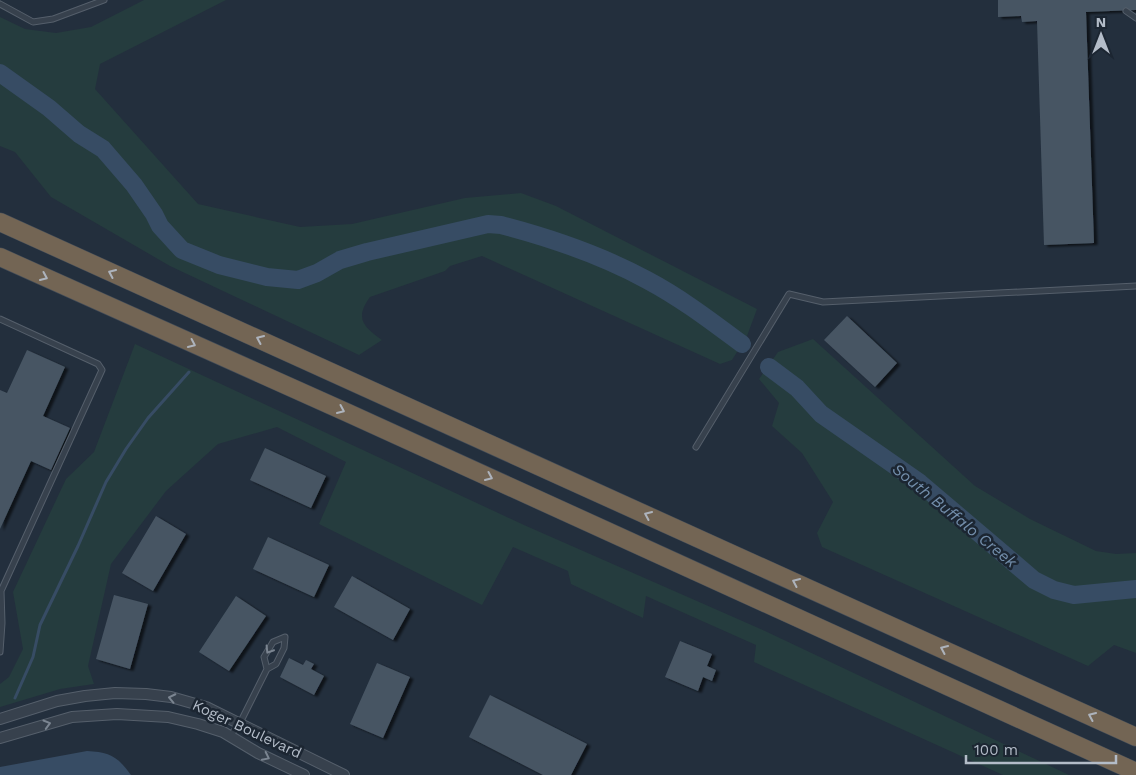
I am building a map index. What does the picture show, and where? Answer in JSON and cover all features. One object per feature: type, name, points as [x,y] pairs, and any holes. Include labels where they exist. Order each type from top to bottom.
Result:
[{"type":"highway","points":[[0,217],[51,246]]},
{"type":"highway","points":[[0,222],[1136,737]]},
{"type":"highway","points":[[0,257],[1136,772]]},
{"type":"street","name":"Koger Boulevard","points":[[0,718],[57,701],[85,696],[129,694],[171,697],[206,707],[344,775]]},
{"type":"street","name":"Koger Boulevard","points":[[0,738],[72,717],[117,714],[168,717],[198,724],[230,736],[258,753],[304,775]]},
{"type":"lane","points":[[0,4],[33,22],[53,19],[104,0]]},
{"type":"lane","points":[[1126,11],[1136,18]]},
{"type":"lane","points":[[696,447],[789,294],[823,302],[1136,286]]},
{"type":"lane","points":[[0,319],[98,364],[102,370],[1,591],[2,623],[0,652]]},
{"type":"lane","points":[[230,736],[240,723],[267,669],[276,664],[284,648],[285,638],[273,642],[264,657],[267,669]]},
{"type":"green space","points":[[144,0],[226,0],[100,64],[95,89],[198,204],[300,227],[352,224],[465,198],[521,193],[556,206],[757,309],[747,336],[732,360],[720,364],[482,256],[450,266],[445,271],[370,297],[363,311],[363,322],[370,331],[382,340],[359,355],[170,266],[51,197],[15,152],[0,146],[0,17],[25,29],[56,33],[91,27]]},
{"type":"green space","points":[[813,339],[975,486],[1030,519],[1096,551],[1116,554],[1136,553],[1136,653],[1114,645],[1088,666],[822,547],[817,533],[833,502],[802,453],[772,426],[779,403],[759,379],[778,352]]},
{"type":"green space","points":[[135,344],[524,525],[765,631],[1069,775],[1003,775],[754,662],[756,645],[646,596],[643,618],[571,584],[568,571],[513,547],[482,605],[319,524],[346,462],[277,427],[218,444],[166,491],[111,564],[88,666],[94,684],[60,689],[0,707],[0,684],[9,677],[23,649],[13,592],[66,479],[94,452]]},
{"type":"water","points":[[87,751],[108,754],[122,764],[131,775],[0,775],[0,767]]},
{"type":"building","points":[[998,0],[1136,0],[1136,10],[1086,12],[1094,243],[1044,245],[1037,21],[1022,22],[1021,16],[998,17]]},
{"type":"building","points":[[847,316],[897,363],[875,387],[824,340]]},
{"type":"building","points":[[27,350],[65,367],[43,416],[70,428],[51,470],[31,461],[0,529],[0,390],[7,393]]},
{"type":"building","points":[[265,448],[326,476],[311,508],[250,480]]},
{"type":"building","points":[[156,516],[186,534],[153,591],[122,573]]},
{"type":"building","points":[[268,537],[329,565],[314,597],[253,569]]},
{"type":"building","points":[[352,576],[410,609],[393,640],[334,607]]},
{"type":"building","points":[[114,595],[148,604],[130,669],[96,659]]},
{"type":"building","points":[[236,596],[266,616],[229,671],[199,652]]},
{"type":"building","points":[[680,641],[712,654],[707,666],[716,670],[712,681],[703,677],[698,691],[665,677]]},
{"type":"building","points":[[289,658],[303,665],[306,660],[314,664],[311,669],[324,676],[314,695],[280,677]]},
{"type":"building","points":[[377,663],[410,677],[383,738],[350,724]]},
{"type":"building","points":[[490,695],[587,744],[571,775],[543,775],[469,737]]},
{"type":"waterway","name":"South Buffalo Creek","points":[[0,73],[49,108],[79,134],[103,149],[134,185],[160,226],[182,250],[219,265],[267,277],[298,280],[317,273],[340,260],[367,252],[488,224],[501,225],[576,248],[630,271],[684,302],[742,344]]},
{"type":"waterway","name":"South Buffalo Creek","points":[[769,367],[797,388],[821,414],[920,483],[1034,580],[1054,590],[1074,595],[1136,589]]},
{"type":"waterway","points":[[15,698],[33,657],[40,625],[106,482],[148,418],[189,372]]}]
